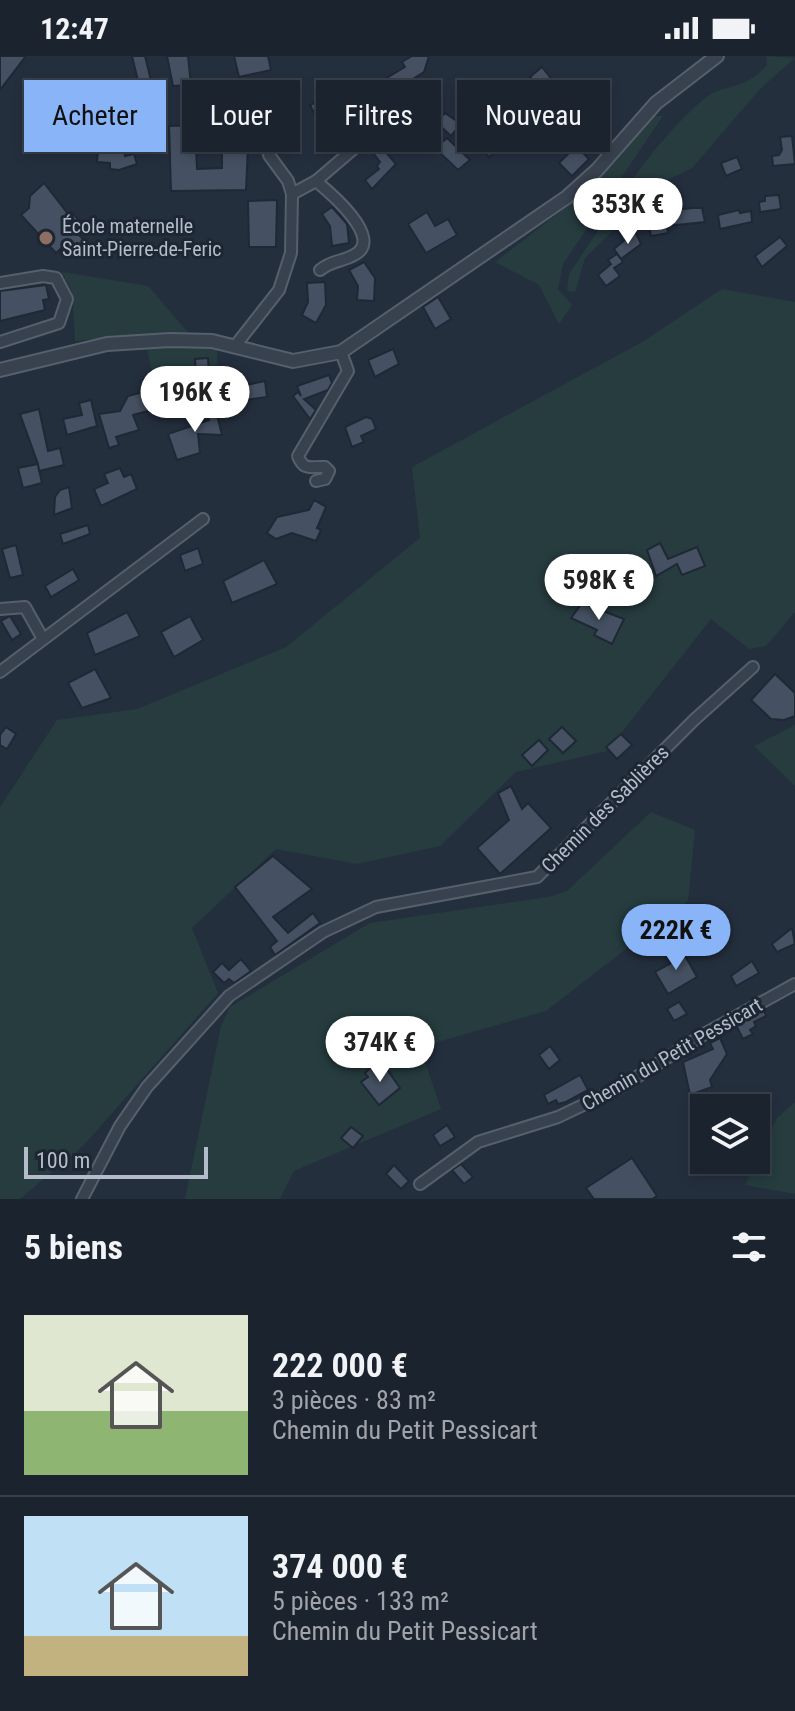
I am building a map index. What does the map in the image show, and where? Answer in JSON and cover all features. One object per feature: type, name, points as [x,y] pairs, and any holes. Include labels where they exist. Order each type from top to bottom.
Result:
[{"type":"street","points":[[0,370],[107,344],[192,340],[235,346],[293,361],[341,352],[567,197],[597,170],[656,103],[717,56]]},
{"type":"street","points":[[235,346],[279,290],[291,253],[292,194],[268,152]]},
{"type":"street","points":[[292,194],[316,181],[350,152]]},
{"type":"street","points":[[316,181],[349,208],[363,238],[361,249],[354,255],[331,260],[320,270]]},
{"type":"street","points":[[0,283],[43,276],[56,278],[67,299],[59,323],[0,342]]},
{"type":"street","points":[[316,481],[325,479],[329,471],[325,467],[309,469],[301,464],[298,456],[348,371],[341,352]]},
{"type":"street","points":[[0,672],[203,519]]},
{"type":"street","points":[[0,609],[25,607],[43,639]]},
{"type":"street","name":"Chemin des Sablières","points":[[82,1199],[120,1126],[147,1087],[229,996],[323,932],[376,907],[537,877],[694,720],[753,667]]},
{"type":"street","name":"Chemin du Petit Pessicart","points":[[420,1184],[478,1142],[558,1117],[621,1087],[706,1033],[795,984]]},
{"type":"green space","points":[[766,56],[795,58],[761,88],[692,168],[661,183],[585,258],[575,292],[567,291],[569,274],[647,159],[704,99],[758,74],[767,65]]},
{"type":"green space","points":[[651,116],[663,116],[563,264],[558,289],[572,305],[559,324],[539,285],[495,262],[587,191]]},
{"type":"green space","points":[[62,272],[148,286],[198,344],[217,346],[218,401],[161,414],[144,335],[75,341],[72,292]]},
{"type":"green space","points":[[722,289],[795,302],[795,612],[766,646],[749,649],[711,619],[607,751],[516,772],[440,846],[357,864],[276,849],[192,928],[218,993],[83,1146],[20,1199],[0,1199],[0,807],[57,720],[137,709],[286,647],[420,538],[412,467],[644,341]]},
{"type":"green space","points":[[795,725],[795,786],[754,746]]},
{"type":"green space","points":[[651,812],[695,830],[688,901],[546,1011],[420,1047],[441,1109],[294,1171],[280,1199],[185,1199],[221,1026],[230,1007],[370,923],[548,897],[567,891]]},
{"type":"green space","points":[[795,1102],[795,1194],[745,1185],[750,1174],[770,1174],[770,1133],[777,1118]]},
{"type":"building","points":[[0,56],[26,56],[0,90]]},
{"type":"building","points":[[132,56],[145,56],[151,80],[138,80]]},
{"type":"building","points":[[167,56],[188,56],[190,80],[182,80],[182,86],[173,86]]},
{"type":"building","points":[[234,56],[268,56],[271,70],[239,77]]},
{"type":"building","points":[[412,56],[429,56],[424,72],[411,80],[386,80],[405,67],[402,62]]},
{"type":"building","points":[[542,67],[552,80],[533,80],[530,77]]},
{"type":"building","points":[[316,102],[316,117],[310,105]]},
{"type":"building","points":[[445,113],[457,121],[457,129],[451,136],[441,127],[441,117]]},
{"type":"building","points":[[182,125],[182,152],[196,152],[197,169],[222,168],[222,152],[248,152],[246,190],[171,191],[169,126]]},
{"type":"building","points":[[792,136],[795,164],[773,166],[772,156],[779,155],[782,150],[780,137]]},
{"type":"building","points":[[447,138],[457,148],[457,152],[462,152],[470,160],[458,170],[439,152],[441,143]]},
{"type":"building","points":[[98,152],[125,152],[125,156],[134,154],[137,164],[119,170],[110,169],[110,163],[97,162]]},
{"type":"building","points":[[372,152],[386,152],[396,164],[372,189],[365,180],[379,169],[377,166],[380,162]]},
{"type":"building","points":[[570,152],[582,152],[589,159],[572,176],[559,163]]},
{"type":"building","points":[[737,157],[742,169],[726,176],[721,163]]},
{"type":"building","points":[[44,183],[69,215],[73,214],[85,226],[77,233],[85,241],[77,249],[69,241],[56,253],[21,215],[29,208],[30,196]]},
{"type":"building","points":[[779,195],[781,209],[760,212],[759,202],[765,201],[765,196]]},
{"type":"building","points":[[277,200],[276,247],[249,247],[248,201]]},
{"type":"building","points":[[332,207],[347,224],[349,243],[332,246],[330,226],[322,214]]},
{"type":"building","points":[[702,208],[705,222],[667,226],[668,233],[651,236],[648,222],[675,214],[674,210]]},
{"type":"building","points":[[739,210],[740,213],[751,211],[752,222],[720,229],[718,215]]},
{"type":"building","points":[[427,212],[435,226],[448,219],[457,235],[426,253],[408,224]]},
{"type":"building","points":[[636,233],[641,244],[621,259],[614,249]]},
{"type":"building","points":[[780,237],[787,246],[762,267],[755,256]]},
{"type":"building","points":[[617,254],[623,262],[614,268],[620,276],[606,286],[598,275],[611,264],[608,260]]},
{"type":"building","points":[[364,262],[375,278],[374,301],[357,300],[358,286],[349,270]]},
{"type":"building","points":[[325,282],[326,305],[316,323],[302,315],[308,302],[307,283]]},
{"type":"building","points":[[46,285],[49,299],[43,300],[45,310],[0,321],[0,291]]},
{"type":"building","points":[[438,297],[451,319],[435,329],[423,307]]},
{"type":"building","points":[[393,349],[399,364],[375,377],[368,360]]},
{"type":"building","points":[[208,358],[209,374],[196,375],[195,359]]},
{"type":"building","points":[[329,375],[332,383],[328,390],[304,399],[316,410],[310,419],[293,396],[298,392],[301,396],[297,386]]},
{"type":"building","points":[[265,381],[267,397],[238,401],[236,387]]},
{"type":"building","points":[[147,391],[152,410],[133,415],[139,430],[116,437],[119,445],[109,448],[99,414],[120,411],[128,396]]},
{"type":"building","points":[[201,396],[215,407],[222,435],[198,434],[200,453],[177,460],[168,434],[209,420]]},
{"type":"building","points":[[91,400],[97,426],[67,435],[63,419],[82,415],[79,403]]},
{"type":"building","points":[[39,409],[48,451],[60,448],[64,465],[39,471],[42,483],[23,488],[18,468],[38,464],[20,414]]},
{"type":"building","points":[[366,417],[372,419],[376,429],[361,436],[364,442],[352,447],[345,427]]},
{"type":"building","points":[[120,468],[124,477],[131,474],[137,489],[101,506],[94,489],[108,483],[104,474]]},
{"type":"building","points":[[69,487],[72,508],[54,515],[55,497],[60,490]]},
{"type":"building","points":[[314,500],[326,507],[317,528],[321,530],[316,541],[292,533],[276,539],[267,533],[277,517],[309,510]]},
{"type":"building","points":[[88,525],[90,534],[63,544],[60,534]]},
{"type":"building","points":[[660,543],[668,559],[697,547],[705,566],[682,575],[677,564],[656,576],[647,550]]},
{"type":"building","points":[[16,545],[23,575],[10,578],[2,549]]},
{"type":"building","points":[[198,548],[203,564],[185,571],[180,555]]},
{"type":"building","points":[[264,560],[277,584],[232,603],[223,581]]},
{"type":"building","points":[[73,569],[79,580],[51,597],[45,586]]},
{"type":"building","points":[[582,603],[624,619],[612,644],[594,635],[597,630],[571,618]]},
{"type":"building","points":[[127,612],[140,636],[95,655],[87,633]]},
{"type":"building","points":[[10,616],[21,634],[12,640],[1,621]]},
{"type":"building","points":[[190,616],[203,640],[174,657],[161,632]]},
{"type":"building","points":[[95,669],[111,698],[82,708],[68,683]]},
{"type":"building","points":[[775,674],[795,693],[795,716],[784,720],[771,719],[751,700]]},
{"type":"building","points":[[6,727],[16,734],[7,749],[0,745],[0,735]]},
{"type":"building","points":[[562,727],[576,741],[563,753],[549,739]]},
{"type":"building","points":[[621,734],[632,745],[617,759],[606,747]]},
{"type":"building","points":[[539,740],[548,750],[532,766],[522,755]]},
{"type":"building","points":[[511,786],[522,809],[528,803],[551,828],[500,874],[477,848],[509,820],[498,793]]},
{"type":"building","points":[[273,856],[312,889],[273,917],[288,933],[313,913],[320,923],[275,955],[270,947],[277,941],[235,887]]},
{"type":"building","points":[[792,928],[795,944],[777,952],[772,944]]},
{"type":"building","points":[[676,949],[679,954],[683,952],[697,977],[668,994],[655,972],[671,963],[666,954]]},
{"type":"building","points":[[241,959],[251,971],[234,983],[229,979],[224,983],[213,972],[222,963],[229,970]]},
{"type":"building","points":[[752,961],[759,973],[736,986],[731,976]]},
{"type":"building","points":[[679,1002],[687,1014],[674,1021],[667,1009]]},
{"type":"building","points":[[764,1010],[766,1016],[754,1022],[756,1026],[750,1030],[753,1034],[743,1039],[736,1025]]},
{"type":"building","points":[[720,1038],[727,1054],[710,1080],[712,1087],[690,1095],[683,1062],[713,1049],[710,1043]]},
{"type":"building","points":[[550,1046],[560,1060],[549,1069],[539,1055]]},
{"type":"building","points":[[384,1065],[400,1088],[379,1105],[361,1082],[368,1077],[365,1073],[371,1067]]},
{"type":"building","points":[[580,1075],[588,1090],[566,1102],[558,1104],[556,1100],[548,1104],[544,1095]]},
{"type":"building","points":[[447,1125],[455,1137],[440,1146],[433,1135]]},
{"type":"building","points":[[351,1127],[363,1136],[353,1148],[341,1138]]},
{"type":"building","points":[[632,1158],[657,1196],[652,1199],[594,1199],[586,1188]]},
{"type":"building","points":[[461,1164],[473,1177],[464,1184],[452,1170]]},
{"type":"building","points":[[394,1165],[409,1181],[401,1189],[386,1174]]},
{"type":"place","name":"École maternelle Saint-Pierre-de-Feric","points":[[46,238]]}]
